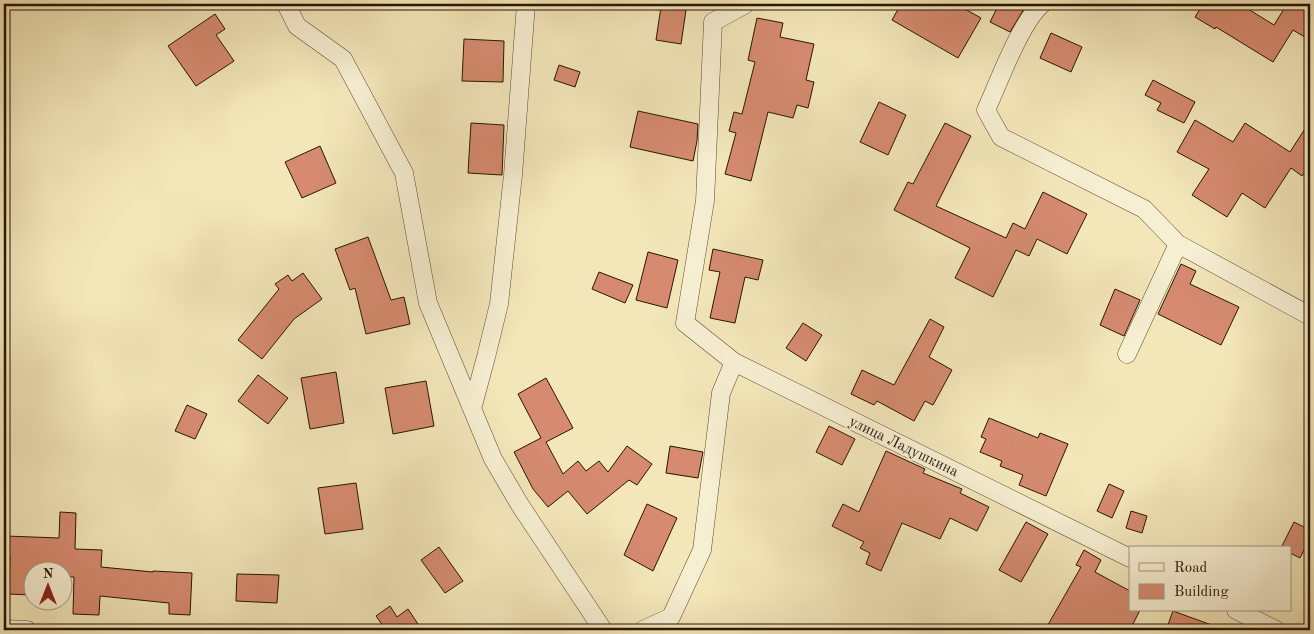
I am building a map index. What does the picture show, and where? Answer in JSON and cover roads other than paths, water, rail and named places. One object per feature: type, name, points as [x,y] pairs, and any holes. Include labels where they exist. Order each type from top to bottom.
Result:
[{"type":"street","points":[[286,4],[297,26],[344,59],[404,173],[428,303],[493,459],[515,497],[603,630]]},
{"type":"street","points":[[472,409],[499,304],[514,175],[526,4]]},
{"type":"street","name":"улица Ладушкина","points":[[744,4],[713,22],[705,201],[685,323],[734,362],[1129,558]]},
{"type":"street","points":[[1042,4],[1036,8],[1022,31],[986,110],[1001,137],[1144,209],[1178,244],[1310,316]]},
{"type":"street","points":[[1127,354],[1178,244]]},
{"type":"street","points":[[643,630],[671,617],[702,550],[721,393],[734,362]]},
{"type":"street","points":[[1240,612],[1276,630]]},
{"type":"street","points":[[4,629],[27,630]]}]
